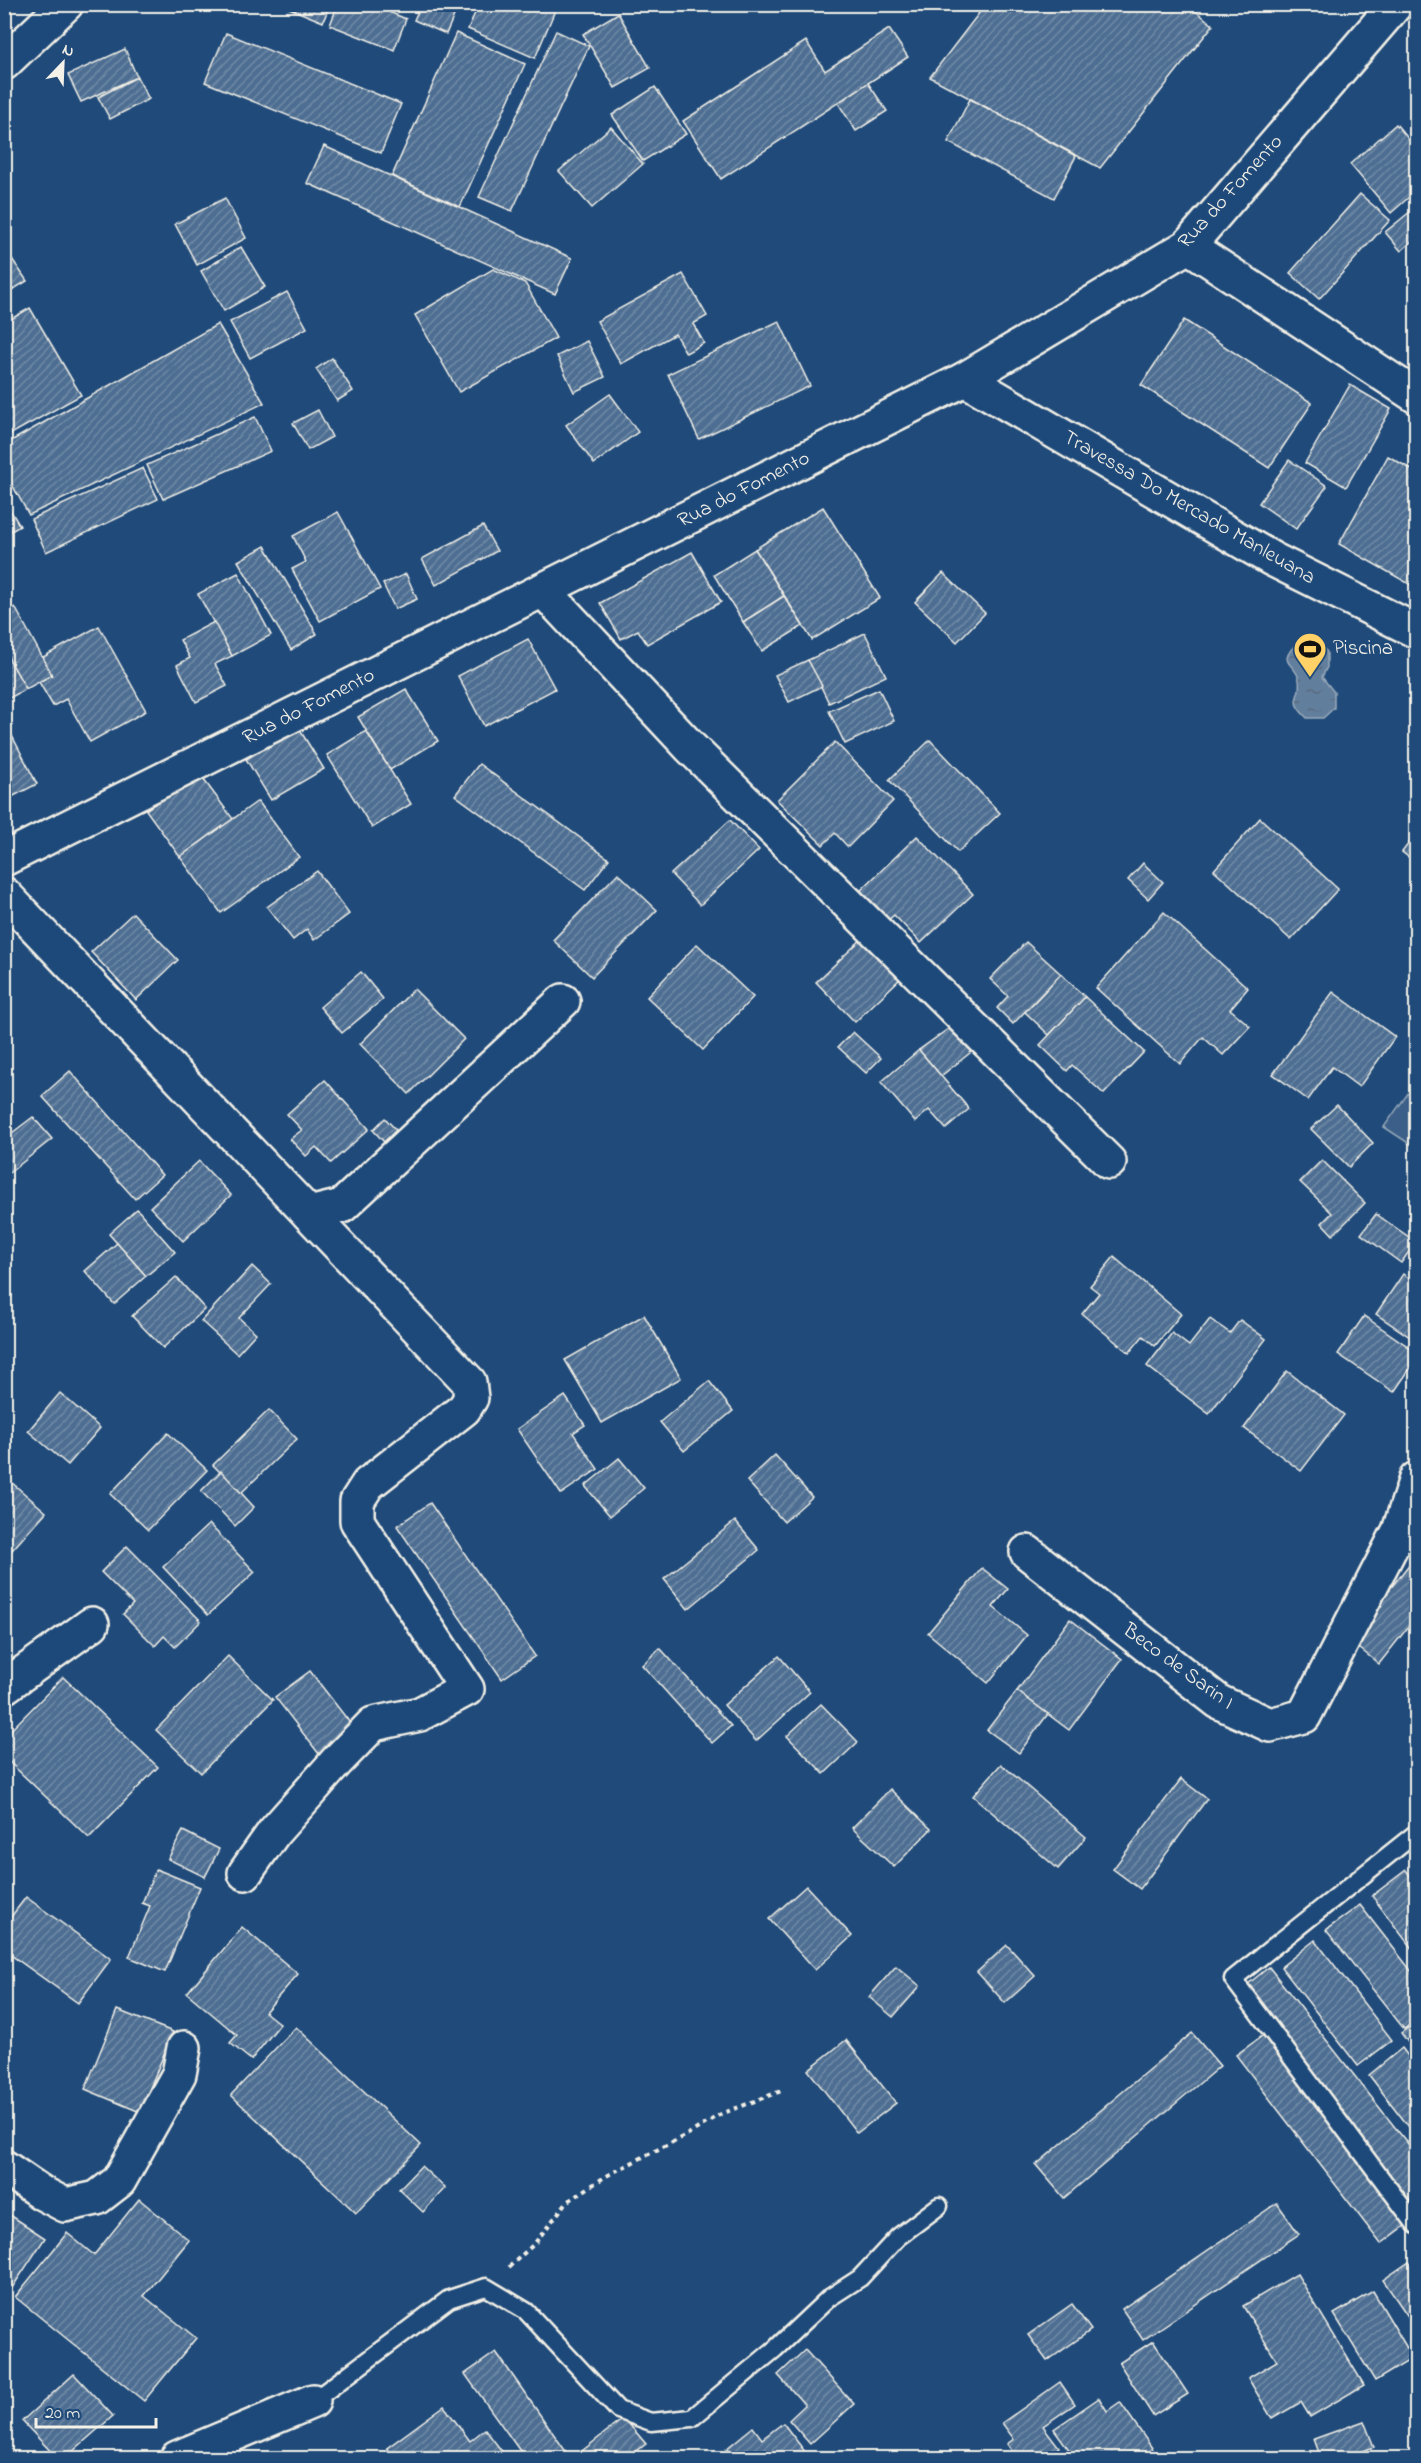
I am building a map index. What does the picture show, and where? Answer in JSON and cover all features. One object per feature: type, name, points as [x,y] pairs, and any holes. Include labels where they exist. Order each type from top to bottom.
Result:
[{"type":"street","points":[[4,63],[66,4]]},
{"type":"street","name":"Rua do Fomento","points":[[4,860],[965,379],[1188,246],[1396,4]]},
{"type":"street","points":[[1188,246],[1416,396]]},
{"type":"street","name":"Travessa Do Mercado Manleuana","points":[[965,379],[1272,559],[1416,631]]},
{"type":"street","points":[[543,590],[690,747],[1109,1162]]},
{"type":"street","points":[[4,894],[469,1382],[471,1398],[464,1409],[368,1484],[357,1501],[357,1521],[467,1689],[420,1714],[373,1724],[274,1832],[244,1873]]},
{"type":"street","points":[[309,1214],[342,1206],[563,1001]]},
{"type":"street","name":"Beco de Sarin I","points":[[1026,1552],[1219,1702],[1270,1725],[1304,1716],[1399,1531],[1416,1479]]},
{"type":"street","points":[[4,1687],[92,1624]]},
{"type":"street","points":[[4,2167],[42,2193],[65,2205],[97,2198],[119,2181],[164,2104],[178,2074],[184,2048]]},
{"type":"street","points":[[177,2458],[313,2401]]},
{"type":"lane","points":[[1416,1833],[1233,1979],[1416,2225]]},
{"type":"lane","points":[[313,2401],[449,2299],[486,2288],[526,2312],[618,2410],[651,2422],[692,2418],[775,2349],[829,2298],[860,2278],[898,2237],[939,2206]]},
{"type":"path","points":[[486,2288],[534,2244],[567,2202],[606,2176],[692,2132],[721,2114],[781,2091]]},
{"type":"shaded area","points":[[1416,1082],[1416,1148],[1384,1127]]},
{"type":"water","name":"Piscina","points":[[1300,640],[1316,641],[1327,652],[1327,667],[1322,677],[1334,692],[1334,708],[1323,718],[1307,718],[1297,706],[1299,680],[1287,659],[1292,648]]},
{"type":"building","points":[[279,4],[330,4],[323,22]]},
{"type":"building","points":[[338,4],[370,4],[406,19],[394,50],[330,25]]},
{"type":"building","points":[[421,4],[459,4],[446,34],[414,20]]},
{"type":"building","points":[[479,4],[547,4],[556,8],[535,58],[468,29]]},
{"type":"building","points":[[986,4],[1187,4],[1213,25],[1100,168],[930,77]]},
{"type":"building","points":[[618,13],[650,68],[615,88],[583,34]]},
{"type":"building","points":[[889,29],[908,57],[721,179],[683,121],[806,41],[825,71]]},
{"type":"building","points":[[556,31],[589,46],[512,211],[479,197]]},
{"type":"building","points":[[226,33],[401,104],[381,153],[205,82]]},
{"type":"building","points":[[456,33],[525,64],[460,207],[392,176]]},
{"type":"building","points":[[125,49],[137,77],[81,102],[68,75]]},
{"type":"building","points":[[137,77],[149,99],[110,119],[98,97]]},
{"type":"building","points":[[868,83],[887,111],[856,131],[838,103]]},
{"type":"building","points":[[655,87],[686,134],[643,161],[612,115]]},
{"type":"building","points":[[970,99],[1076,156],[1054,198],[948,142]]},
{"type":"building","points":[[1396,124],[1416,148],[1416,191],[1391,213],[1350,164]]},
{"type":"building","points":[[611,127],[643,164],[592,208],[559,171]]},
{"type":"building","points":[[324,146],[572,258],[555,294],[307,183]]},
{"type":"building","points":[[1360,194],[1390,220],[1319,299],[1290,273]]},
{"type":"building","points":[[225,198],[246,238],[197,265],[175,224]]},
{"type":"building","points":[[1416,207],[1416,238],[1401,251],[1385,232]]},
{"type":"building","points":[[4,247],[27,281],[4,295]]},
{"type":"building","points":[[241,247],[265,287],[224,311],[201,271]]},
{"type":"building","points":[[493,269],[525,283],[556,338],[459,392],[415,315]]},
{"type":"building","points":[[683,274],[707,316],[693,324],[704,343],[686,353],[675,334],[621,364],[597,321]]},
{"type":"building","points":[[287,292],[307,328],[250,358],[230,322]]},
{"type":"building","points":[[30,308],[81,395],[4,438],[4,323]]},
{"type":"building","points":[[1184,320],[1312,403],[1269,468],[1141,385]]},
{"type":"building","points":[[779,321],[810,386],[699,439],[668,374]]},
{"type":"building","points":[[218,324],[264,403],[29,515],[4,470],[4,445]]},
{"type":"building","points":[[587,341],[605,377],[574,392],[557,356]]},
{"type":"building","points":[[332,358],[353,391],[337,401],[316,369]]},
{"type":"building","points":[[1350,385],[1391,409],[1346,487],[1305,463]]},
{"type":"building","points":[[610,394],[638,432],[594,464],[566,425]]},
{"type":"building","points":[[318,410],[332,437],[308,450],[293,423]]},
{"type":"building","points":[[255,417],[271,451],[163,499],[147,465]]},
{"type":"building","points":[[1388,456],[1416,472],[1416,576],[1411,585],[1339,544]]},
{"type":"building","points":[[1289,460],[1327,486],[1296,529],[1259,503]]},
{"type":"building","points":[[143,468],[158,499],[46,552],[31,519]]},
{"type":"building","points":[[4,500],[20,526],[4,535]]},
{"type":"building","points":[[823,507],[880,598],[812,640],[755,549]]},
{"type":"building","points":[[338,512],[380,589],[320,621],[292,569],[306,562],[293,536]]},
{"type":"building","points":[[483,526],[497,551],[436,585],[422,559]]},
{"type":"building","points":[[265,546],[317,634],[291,650],[238,561]]},
{"type":"building","points":[[755,549],[784,596],[743,622],[714,575]]},
{"type":"building","points":[[692,552],[721,602],[647,644],[638,630],[621,639],[600,603]]},
{"type":"building","points":[[238,573],[271,635],[232,656],[198,594]]},
{"type":"building","points":[[943,573],[985,613],[957,642],[915,602]]},
{"type":"building","points":[[406,574],[417,599],[395,609],[383,584]]},
{"type":"building","points":[[784,596],[803,626],[762,651],[743,622]]},
{"type":"building","points":[[15,607],[52,675],[26,689],[4,650],[4,613]]},
{"type":"building","points":[[214,622],[232,656],[215,664],[227,686],[196,702],[177,665],[190,658],[180,640]]},
{"type":"building","points":[[99,626],[146,711],[90,742],[66,699],[53,706],[39,682],[52,675],[43,657]]},
{"type":"building","points":[[865,633],[886,676],[829,703],[808,660]]},
{"type":"building","points":[[528,639],[555,689],[484,726],[458,676]]},
{"type":"building","points":[[4,650],[26,689],[4,701]]},
{"type":"building","points":[[808,660],[822,686],[789,702],[775,675]]},
{"type":"building","points":[[406,689],[438,741],[390,770],[358,717]]},
{"type":"building","points":[[879,689],[894,721],[845,744],[829,711]]},
{"type":"building","points":[[298,727],[324,769],[271,800],[246,759]]},
{"type":"building","points":[[8,728],[37,784],[4,801],[4,729]]},
{"type":"building","points":[[366,731],[411,804],[372,828],[327,755]]},
{"type":"building","points":[[930,740],[1000,813],[958,852],[889,780]]},
{"type":"building","points":[[835,742],[893,801],[848,847],[835,833],[823,845],[777,800]]},
{"type":"building","points":[[479,764],[609,859],[585,890],[455,795]]},
{"type":"building","points":[[198,772],[233,819],[180,857],[146,810]]},
{"type":"building","points":[[258,801],[299,857],[221,913],[180,857]]},
{"type":"building","points":[[1260,818],[1338,889],[1291,940],[1214,870]]},
{"type":"building","points":[[730,820],[759,850],[700,905],[671,874]]},
{"type":"building","points":[[1416,834],[1416,863],[1402,852]]},
{"type":"building","points":[[917,836],[973,894],[921,943],[894,915],[886,922],[858,893]]},
{"type":"building","points":[[1143,863],[1163,882],[1148,899],[1128,880]]},
{"type":"building","points":[[317,871],[349,914],[314,940],[307,929],[293,940],[267,907]]},
{"type":"building","points":[[618,873],[657,910],[592,977],[553,940]]},
{"type":"building","points":[[1164,912],[1248,988],[1230,1009],[1250,1026],[1223,1055],[1203,1037],[1180,1064],[1096,988]]},
{"type":"building","points":[[133,913],[178,960],[136,1000],[91,952]]},
{"type":"building","points":[[865,936],[903,976],[855,1022],[816,982]]},
{"type":"building","points":[[1026,942],[1061,974],[1013,1024],[997,1008],[1008,996],[990,979]]},
{"type":"building","points":[[697,944],[753,997],[703,1050],[647,997]]},
{"type":"building","points":[[361,972],[383,999],[342,1033],[320,1007]]},
{"type":"building","points":[[1061,974],[1085,997],[1049,1035],[1025,1012]]},
{"type":"building","points":[[414,989],[464,1039],[409,1094],[360,1044]]},
{"type":"building","points":[[1333,992],[1395,1037],[1359,1087],[1332,1067],[1308,1100],[1273,1074]]},
{"type":"building","points":[[1085,997],[1144,1052],[1104,1094],[1072,1065],[1067,1071],[1040,1045]]},
{"type":"building","points":[[955,1024],[975,1049],[941,1076],[919,1050]]},
{"type":"building","points":[[853,1032],[881,1058],[866,1073],[838,1047]]},
{"type":"building","points":[[919,1050],[969,1109],[946,1129],[929,1110],[915,1122],[881,1082]]},
{"type":"building","points":[[70,1071],[162,1175],[135,1199],[42,1096]]},
{"type":"building","points":[[325,1080],[369,1129],[331,1163],[316,1147],[306,1156],[290,1139],[302,1130],[287,1114]]},
{"type":"building","points":[[1337,1105],[1373,1143],[1349,1167],[1311,1129]]},
{"type":"building","points":[[33,1117],[52,1139],[4,1177],[4,1139]]},
{"type":"building","points":[[385,1118],[396,1130],[384,1142],[373,1130]]},
{"type":"building","points":[[1322,1160],[1365,1203],[1333,1235],[1322,1223],[1332,1213],[1300,1182]]},
{"type":"building","points":[[199,1161],[231,1195],[183,1241],[150,1207]]},
{"type":"building","points":[[137,1209],[175,1252],[146,1276],[109,1234]]},
{"type":"building","points":[[1376,1214],[1416,1242],[1401,1263],[1361,1234]]},
{"type":"building","points":[[117,1243],[146,1276],[114,1304],[85,1271]]},
{"type":"building","points":[[1114,1257],[1181,1314],[1155,1346],[1143,1336],[1129,1353],[1082,1314],[1099,1293],[1090,1286]]},
{"type":"building","points":[[252,1266],[271,1284],[239,1318],[256,1333],[237,1354],[201,1321]]},
{"type":"building","points":[[1403,1274],[1416,1283],[1416,1341],[1376,1314]]},
{"type":"building","points":[[176,1277],[205,1309],[163,1348],[132,1316]]},
{"type":"building","points":[[644,1315],[681,1378],[602,1423],[565,1360]]},
{"type":"building","points":[[1364,1316],[1416,1352],[1416,1360],[1394,1392],[1338,1354]]},
{"type":"building","points":[[1210,1319],[1230,1333],[1240,1320],[1266,1339],[1209,1414],[1147,1366],[1172,1333],[1189,1346]]},
{"type":"building","points":[[1287,1371],[1344,1415],[1301,1471],[1244,1428]]},
{"type":"building","points":[[709,1381],[733,1411],[684,1451],[660,1422]]},
{"type":"building","points":[[60,1393],[100,1428],[68,1465],[28,1431]]},
{"type":"building","points":[[565,1396],[585,1425],[573,1433],[598,1469],[561,1494],[517,1429]]},
{"type":"building","points":[[269,1410],[297,1439],[241,1493],[213,1465]]},
{"type":"building","points":[[168,1433],[207,1470],[148,1530],[110,1494]]},
{"type":"building","points":[[775,1455],[812,1497],[784,1522],[747,1481]]},
{"type":"building","points":[[619,1458],[644,1488],[610,1516],[585,1486]]},
{"type":"building","points":[[221,1471],[254,1507],[235,1526],[201,1491]]},
{"type":"building","points":[[4,1476],[46,1512],[4,1559]]},
{"type":"building","points":[[430,1503],[535,1656],[502,1679],[397,1526]]},
{"type":"building","points":[[735,1521],[759,1550],[688,1609],[664,1579]]},
{"type":"building","points":[[209,1524],[255,1572],[208,1615],[163,1567]]},
{"type":"building","points":[[127,1546],[201,1621],[175,1647],[164,1636],[155,1646],[123,1614],[133,1604],[101,1572]]},
{"type":"building","points":[[1416,1556],[1416,1617],[1379,1664],[1349,1640]]},
{"type":"building","points":[[982,1568],[1008,1589],[993,1607],[1027,1635],[988,1683],[928,1633]]},
{"type":"building","points":[[1070,1619],[1122,1659],[1069,1730],[1017,1691]]},
{"type":"building","points":[[660,1648],[731,1726],[712,1743],[642,1665]]},
{"type":"building","points":[[228,1656],[273,1700],[201,1773],[156,1730]]},
{"type":"building","points":[[779,1656],[810,1692],[756,1741],[724,1705]]},
{"type":"building","points":[[310,1671],[354,1728],[319,1754],[275,1697]]},
{"type":"building","points":[[63,1677],[158,1767],[89,1838],[4,1757],[4,1737]]},
{"type":"building","points":[[1017,1691],[1048,1714],[1019,1753],[987,1730]]},
{"type":"building","points":[[821,1704],[858,1742],[824,1774],[787,1736]]},
{"type":"building","points":[[1001,1764],[1086,1837],[1058,1869],[973,1796]]},
{"type":"building","points":[[1181,1779],[1207,1799],[1140,1889],[1113,1869]]},
{"type":"building","points":[[890,1789],[931,1829],[894,1867],[852,1828]]},
{"type":"building","points":[[183,1831],[219,1849],[205,1877],[168,1859]]},
{"type":"building","points":[[156,1869],[200,1887],[165,1972],[129,1957],[150,1906],[142,1903]]},
{"type":"building","points":[[1406,1870],[1416,1884],[1416,1954],[1372,1896]]},
{"type":"building","points":[[806,1886],[852,1936],[815,1970],[769,1919]]},
{"type":"building","points":[[26,1897],[111,1959],[78,2003],[4,1950],[4,1926]]},
{"type":"building","points":[[1360,1905],[1416,1977],[1416,2020],[1404,2029],[1326,1930]]},
{"type":"building","points":[[242,1927],[298,1974],[265,2012],[280,2024],[251,2060],[230,2043],[237,2035],[187,1993]]},
{"type":"building","points":[[1315,1940],[1392,2040],[1358,2066],[1281,1967]]},
{"type":"building","points":[[1007,1945],[1035,1976],[1005,2003],[977,1972]]},
{"type":"building","points":[[896,1966],[920,1986],[893,2017],[869,1997]]},
{"type":"building","points":[[1269,1967],[1416,2154],[1416,2208],[1243,1988]]},
{"type":"building","points":[[117,2010],[173,2032],[140,2112],[85,2089]]},
{"type":"building","points":[[1416,2022],[1416,2053],[1401,2033]]},
{"type":"building","points":[[296,2027],[421,2145],[356,2213],[231,2095]]},
{"type":"building","points":[[1192,2033],[1220,2066],[1064,2198],[1036,2165]]},
{"type":"building","points":[[1265,2034],[1410,2222],[1381,2244],[1236,2055]]},
{"type":"building","points":[[846,2040],[896,2103],[857,2133],[808,2070]]},
{"type":"building","points":[[1402,2048],[1416,2067],[1416,2136],[1369,2075]]},
{"type":"building","points":[[421,2166],[445,2188],[423,2212],[399,2189]]},
{"type":"building","points":[[139,2199],[189,2240],[144,2296],[196,2338],[144,2401],[15,2297],[67,2233],[94,2255]]},
{"type":"building","points":[[1277,2203],[1299,2234],[1143,2340],[1122,2309]]},
{"type":"building","points":[[4,2211],[45,2238],[4,2300]]},
{"type":"building","points":[[1409,2262],[1416,2272],[1416,2328],[1383,2280]]},
{"type":"building","points":[[1297,2274],[1364,2385],[1310,2417],[1301,2402],[1272,2419],[1248,2378],[1277,2361],[1243,2306]]},
{"type":"building","points":[[1373,2291],[1413,2358],[1375,2381],[1334,2314]]},
{"type":"building","points":[[1072,2304],[1091,2330],[1047,2361],[1028,2335]]},
{"type":"building","points":[[1153,2341],[1188,2394],[1153,2416],[1119,2363]]},
{"type":"building","points":[[805,2350],[854,2404],[810,2444],[789,2420],[805,2405],[778,2375]]},
{"type":"building","points":[[496,2352],[569,2456],[565,2458],[525,2458],[465,2374]]},
{"type":"building","points":[[74,2374],[113,2416],[65,2458],[57,2458],[22,2421]]},
{"type":"building","points":[[1060,2382],[1075,2404],[1043,2426],[1059,2447],[1043,2458],[1017,2458],[1007,2444],[1014,2439],[1002,2423]]},
{"type":"building","points":[[1099,2398],[1107,2411],[1120,2402],[1159,2458],[1075,2458],[1054,2429]]},
{"type":"building","points":[[444,2406],[470,2441],[485,2429],[507,2458],[395,2458],[387,2448]]},
{"type":"building","points":[[624,2418],[646,2444],[628,2458],[573,2458]]},
{"type":"building","points":[[1364,2421],[1374,2447],[1344,2458],[1321,2458],[1314,2439]]},
{"type":"building","points":[[783,2423],[806,2453],[799,2458],[734,2458],[726,2449],[753,2427],[762,2439]]},
{"type":"place","name":"Piscina","points":[[1310,678]]}]
